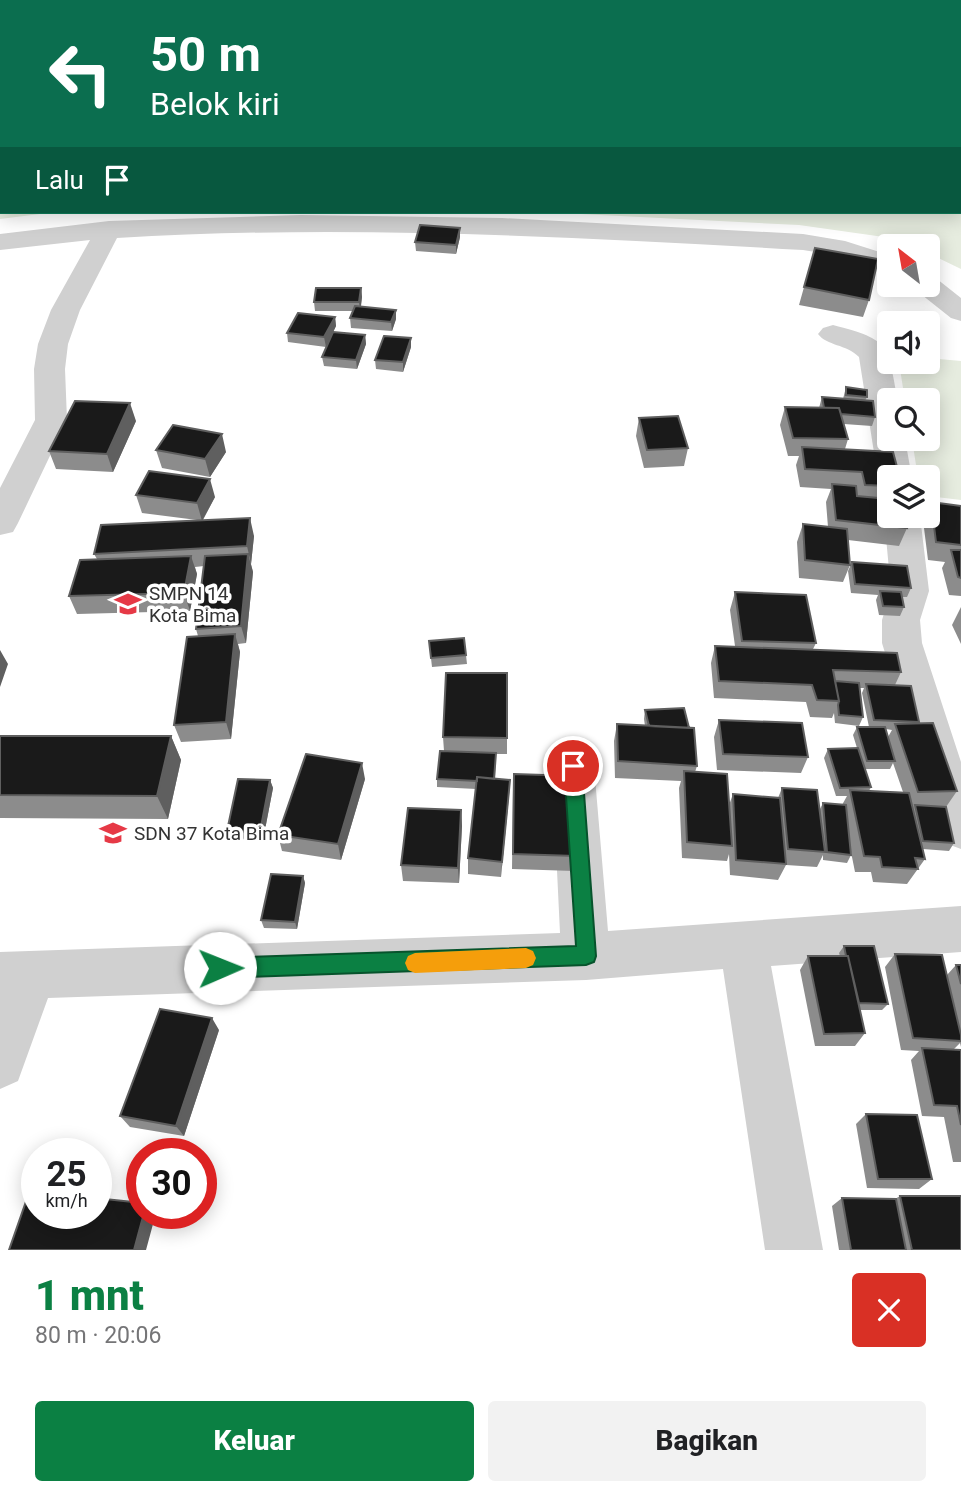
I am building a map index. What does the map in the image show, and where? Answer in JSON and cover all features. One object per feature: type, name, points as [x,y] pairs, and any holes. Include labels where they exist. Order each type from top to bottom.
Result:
[{"type":"street","points":[[0,242],[109,229],[323,221],[539,228],[803,242],[845,249],[877,260]]},
{"type":"street","points":[[0,523],[51,420],[54,408],[49,374],[55,341],[72,294],[109,229]]},
{"type":"street","points":[[940,295],[961,312]]},
{"type":"street","points":[[834,334],[861,342],[874,354],[893,465]]},
{"type":"street","points":[[914,528],[910,590],[901,620],[902,643],[961,829]]},
{"type":"street","points":[[573,766],[586,956]]},
{"type":"street","points":[[0,1063],[16,975],[586,956],[961,929]]},
{"type":"street","points":[[743,943],[794,1250]]},
{"type":"shaded area","points":[[0,214],[40,214],[0,219]]},
{"type":"shaded area","points":[[581,214],[961,214],[961,269],[940,259],[940,234],[877,236],[799,225]]},
{"type":"shaded area","points":[[940,359],[961,361],[961,500],[940,497],[940,465],[916,465],[914,451],[940,451],[940,388],[903,388],[901,374],[940,374]]},
{"type":"building","points":[[420,225],[460,228],[456,245],[415,242]]},
{"type":"building","points":[[815,248],[877,259],[869,300],[804,287]]},
{"type":"building","points":[[316,288],[361,288],[359,302],[314,302]]},
{"type":"building","points":[[355,306],[396,310],[391,322],[350,318]]},
{"type":"building","points":[[298,313],[335,317],[324,337],[287,333]]},
{"type":"building","points":[[333,332],[365,335],[356,360],[322,357]]},
{"type":"building","points":[[384,336],[411,338],[403,362],[375,360]]},
{"type":"building","points":[[846,387],[867,390],[867,397],[846,395]]},
{"type":"building","points":[[822,397],[873,401],[875,417],[841,414],[839,408],[824,408]]},
{"type":"building","points":[[75,401],[130,403],[107,454],[49,451]]},
{"type":"building","points":[[785,407],[839,408],[848,439],[793,438]]},
{"type":"building","points":[[678,416],[688,448],[647,450],[639,418]]},
{"type":"building","points":[[173,425],[222,434],[205,459],[156,450]]},
{"type":"building","points":[[802,447],[893,452],[896,465],[877,465],[877,486],[865,485],[862,472],[805,469]]},
{"type":"building","points":[[149,471],[210,479],[197,503],[136,495]]},
{"type":"building","points":[[832,484],[856,486],[857,496],[877,498],[877,525],[836,520]]},
{"type":"building","points":[[940,503],[961,506],[961,545],[936,542],[934,528],[940,528]]},
{"type":"building","points":[[250,518],[247,546],[94,554],[101,525]]},
{"type":"building","points":[[803,524],[847,529],[850,565],[805,560]]},
{"type":"building","points":[[951,550],[961,550],[961,578],[958,577]]},
{"type":"building","points":[[248,554],[241,626],[196,629],[205,556]]},
{"type":"building","points":[[191,556],[184,593],[69,596],[80,560]]},
{"type":"building","points":[[852,562],[907,566],[911,588],[855,584]]},
{"type":"building","points":[[880,591],[901,592],[904,607],[883,606]]},
{"type":"building","points":[[735,592],[806,595],[816,643],[742,641]]},
{"type":"building","points":[[235,634],[226,722],[174,725],[187,637]]},
{"type":"building","points":[[464,638],[466,655],[431,658],[429,641]]},
{"type":"building","points":[[715,646],[897,653],[901,672],[833,670],[839,701],[817,700],[812,685],[719,681]]},
{"type":"building","points":[[446,673],[507,673],[507,738],[443,737]]},
{"type":"building","points":[[835,681],[859,683],[863,717],[839,715]]},
{"type":"building","points":[[866,684],[911,686],[919,722],[874,720]]},
{"type":"building","points":[[684,708],[689,728],[649,726],[645,710]]},
{"type":"building","points":[[719,720],[802,723],[808,757],[723,754]]},
{"type":"building","points":[[933,723],[957,791],[918,792],[895,724]]},
{"type":"building","points":[[617,724],[694,728],[697,766],[618,761]]},
{"type":"building","points":[[857,727],[885,727],[895,761],[867,761]]},
{"type":"building","points":[[0,736],[171,736],[157,796],[0,795]]},
{"type":"building","points":[[858,748],[871,787],[840,788],[828,749]]},
{"type":"building","points":[[440,751],[496,753],[494,779],[437,779]]},
{"type":"building","points":[[306,754],[362,763],[338,844],[278,835]]},
{"type":"building","points":[[684,771],[727,774],[732,846],[687,842]]},
{"type":"building","points":[[514,774],[574,776],[576,856],[513,854]]},
{"type":"building","points":[[477,777],[510,780],[502,862],[468,858]]},
{"type":"building","points":[[238,779],[270,780],[260,832],[227,831]]},
{"type":"building","points":[[782,788],[817,790],[825,852],[788,849]]},
{"type":"building","points":[[850,790],[909,793],[925,859],[915,858],[918,869],[882,867],[880,857],[864,856]]},
{"type":"building","points":[[733,794],[780,798],[786,864],[736,860]]},
{"type":"building","points":[[823,803],[846,805],[851,855],[827,852]]},
{"type":"building","points":[[915,805],[946,807],[954,843],[923,841]]},
{"type":"building","points":[[408,808],[461,810],[458,868],[401,865]]},
{"type":"building","points":[[271,874],[303,876],[295,922],[261,920]]},
{"type":"building","points":[[844,946],[874,946],[888,1004],[859,1003]]},
{"type":"building","points":[[895,954],[942,955],[961,1041],[913,1038]]},
{"type":"building","points":[[808,956],[848,956],[865,1033],[824,1034]]},
{"type":"building","points":[[956,965],[961,965],[961,984]]},
{"type":"building","points":[[160,1009],[212,1018],[176,1126],[120,1116]]},
{"type":"building","points":[[922,1048],[961,1050],[961,1125],[957,1106],[934,1105]]},
{"type":"building","points":[[866,1114],[917,1115],[932,1179],[878,1179]]},
{"type":"building","points":[[900,1196],[961,1196],[961,1250],[912,1250]]},
{"type":"building","points":[[842,1198],[896,1199],[906,1250],[851,1250]]},
{"type":"building","points":[[112,1200],[126,1201],[126,1229],[140,1229],[134,1250],[9,1250],[21,1216],[21,1229],[112,1229]]},
{"type":"slow traffic","points":[[415,963],[526,958]]},
{"type":"place","name":"SMPN 14 Kota Bima","points":[[128,604]]},
{"type":"place","name":"SDN 37 Kota Bima","points":[[113,833]]},
{"type":"route","points":[[220,968],[586,956],[573,766]]}]
